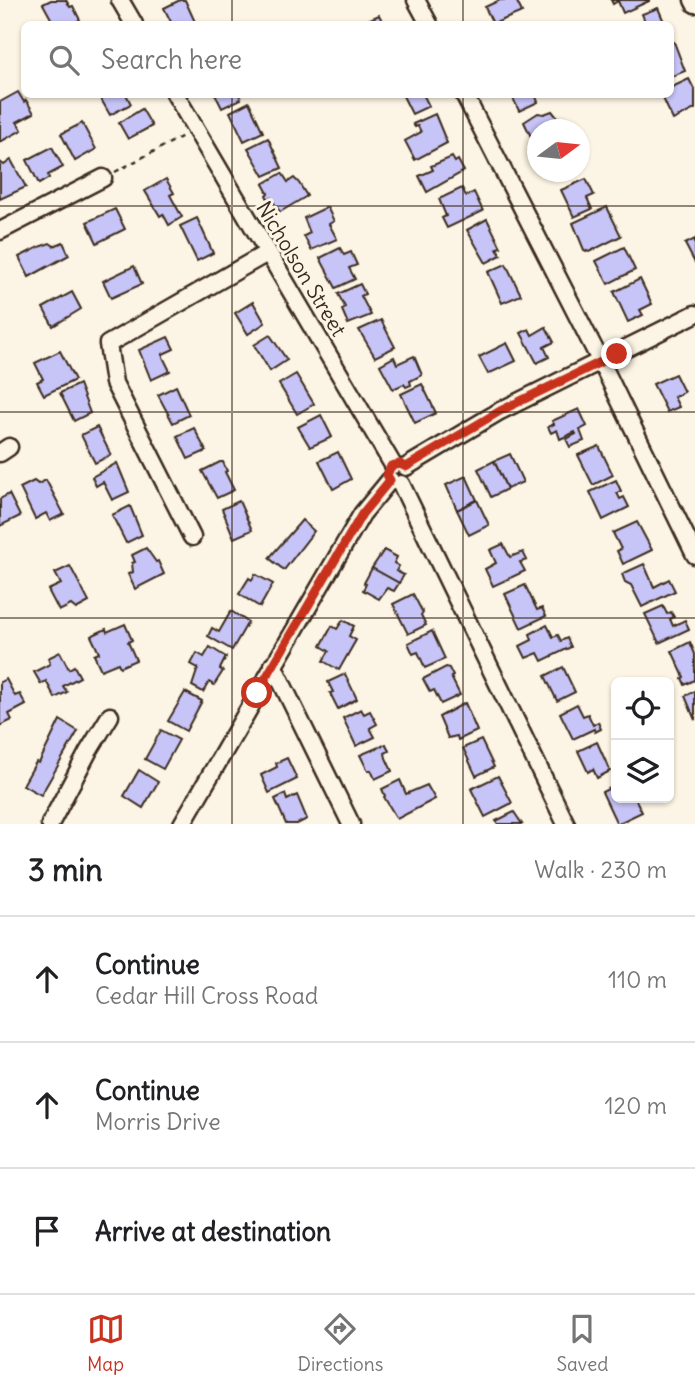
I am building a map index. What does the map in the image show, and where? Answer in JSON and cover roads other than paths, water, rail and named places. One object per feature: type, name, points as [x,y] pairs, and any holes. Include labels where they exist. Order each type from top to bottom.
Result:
[{"type":"street","points":[[120,0],[132,21]]},
{"type":"street","points":[[416,0],[427,21]]},
{"type":"street","name":"Nicholson Street","points":[[177,98],[397,474],[566,824]]},
{"type":"street","points":[[466,98],[601,362],[695,555]]},
{"type":"street","points":[[0,231],[103,178]]},
{"type":"street","points":[[192,537],[114,383],[108,344],[267,253]]},
{"type":"street","points":[[182,824],[362,514],[397,474],[500,411],[695,314]]},
{"type":"street","points":[[273,665],[351,824]]},
{"type":"street","points":[[50,824],[110,716]]}]
